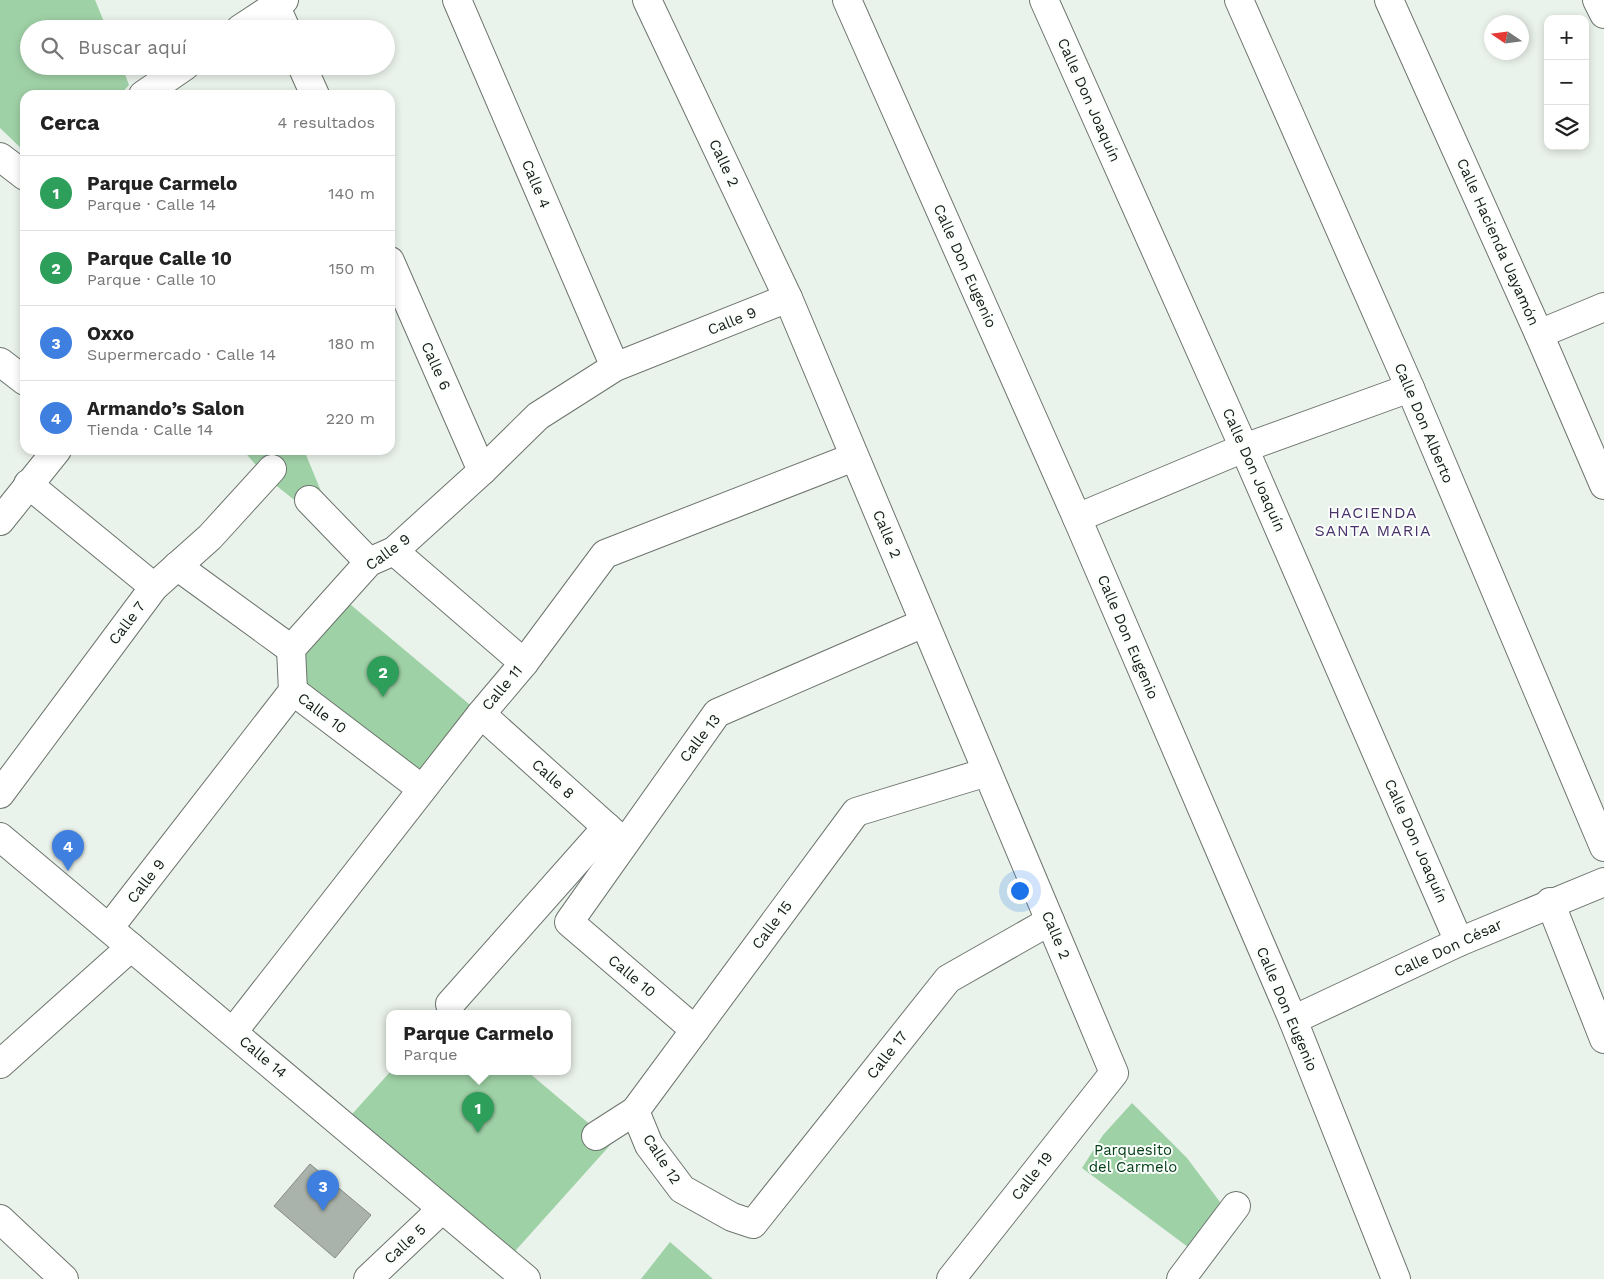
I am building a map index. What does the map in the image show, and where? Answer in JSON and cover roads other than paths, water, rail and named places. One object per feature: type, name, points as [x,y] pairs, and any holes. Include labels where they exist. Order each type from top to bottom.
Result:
[{"type":"street","name":"Calle 4","points":[[457,0],[615,367]]},
{"type":"street","name":"Calle 2","points":[[647,0],[788,298],[1114,1073]]},
{"type":"street","name":"Calle Don Eugenio","points":[[847,0],[1077,518],[1293,1020],[1396,1279]]},
{"type":"street","name":"Calle Don Joaquín","points":[[1044,0],[1244,448],[1459,942]]},
{"type":"street","name":"Calle Don Alberto","points":[[1239,0],[1410,388],[1604,848]]},
{"type":"street","name":"Calle Hacienda Uayamón","points":[[1389,0],[1539,334],[1604,485]]},
{"type":"street","points":[[1597,0],[1604,14]]},
{"type":"street","points":[[260,20],[281,11]]},
{"type":"street","points":[[150,90],[172,75]]},
{"type":"street","points":[[306,75],[314,90]]},
{"type":"street","points":[[0,157],[20,172]]},
{"type":"street","name":"Calle 6","points":[[395,272],[482,471]]},
{"type":"street","name":"Calle 9","points":[[291,649],[369,562],[394,551],[482,471],[538,416],[615,367],[788,298]]},
{"type":"street","points":[[1539,334],[1604,307]]},
{"type":"street","points":[[0,362],[20,377]]},
{"type":"street","points":[[1077,518],[1244,448],[1410,388]]},
{"type":"street","points":[[0,521],[53,455]]},
{"type":"street","name":"Calle 11","points":[[234,1032],[481,714],[524,663],[605,554],[854,457]]},
{"type":"street","name":"Calle 7","points":[[0,794],[154,587],[210,536],[272,469]]},
{"type":"street","points":[[28,484],[154,587]]},
{"type":"street","points":[[308,500],[369,562]]},
{"type":"street","points":[[394,551],[524,663]]},
{"type":"street","points":[[177,566],[291,649],[293,691]]},
{"type":"street","name":"Calle 13","points":[[450,1004],[616,835],[717,713],[924,623]]},
{"type":"street","name":"Calle 9","points":[[109,928],[293,691]]},
{"type":"street","name":"Calle 10","points":[[293,691],[422,790]]},
{"type":"street","name":"Calle 8","points":[[481,714],[616,835]]},
{"type":"street","name":"Calle 15","points":[[596,1136],[635,1110],[856,812],[987,772]]},
{"type":"street","name":"Calle 13","points":[[568,922],[616,835]]},
{"type":"street","name":"Calle 14","points":[[0,837],[526,1279]]},
{"type":"street","name":"Calle Don César","points":[[1293,1020],[1459,942],[1550,902],[1604,882]]},
{"type":"street","points":[[1550,902],[1604,1039]]},
{"type":"street","name":"Calle 17","points":[[753,1224],[948,979],[1050,921]]},
{"type":"street","name":"Calle 10","points":[[568,922],[695,1030]]},
{"type":"street","points":[[0,1064],[131,947]]},
{"type":"street","name":"Calle 19","points":[[951,1279],[1114,1073]]},
{"type":"street","name":"Calle 12","points":[[635,1110],[649,1145],[682,1189],[732,1217],[753,1224]]},
{"type":"street","points":[[1181,1279],[1236,1206]]},
{"type":"street","name":"Calle 5","points":[[368,1279],[442,1209]]},
{"type":"street","points":[[0,1220],[64,1279]]},
{"type":"place","name":"Parque Calle 10","points":[[383,697]]},
{"type":"place","name":"Armando’s Salon","points":[[68,871]]},
{"type":"place","name":"Parque Carmelo","points":[[478,1133]]},
{"type":"place","name":"Oxxo","points":[[323,1211]]},
{"type":"district","name":"HACIENDA SANTA MARIA","points":[[1373,521]]},
{"type":"park label","name":"Parquesito del Carmelo","points":[[1133,1158]]}]
